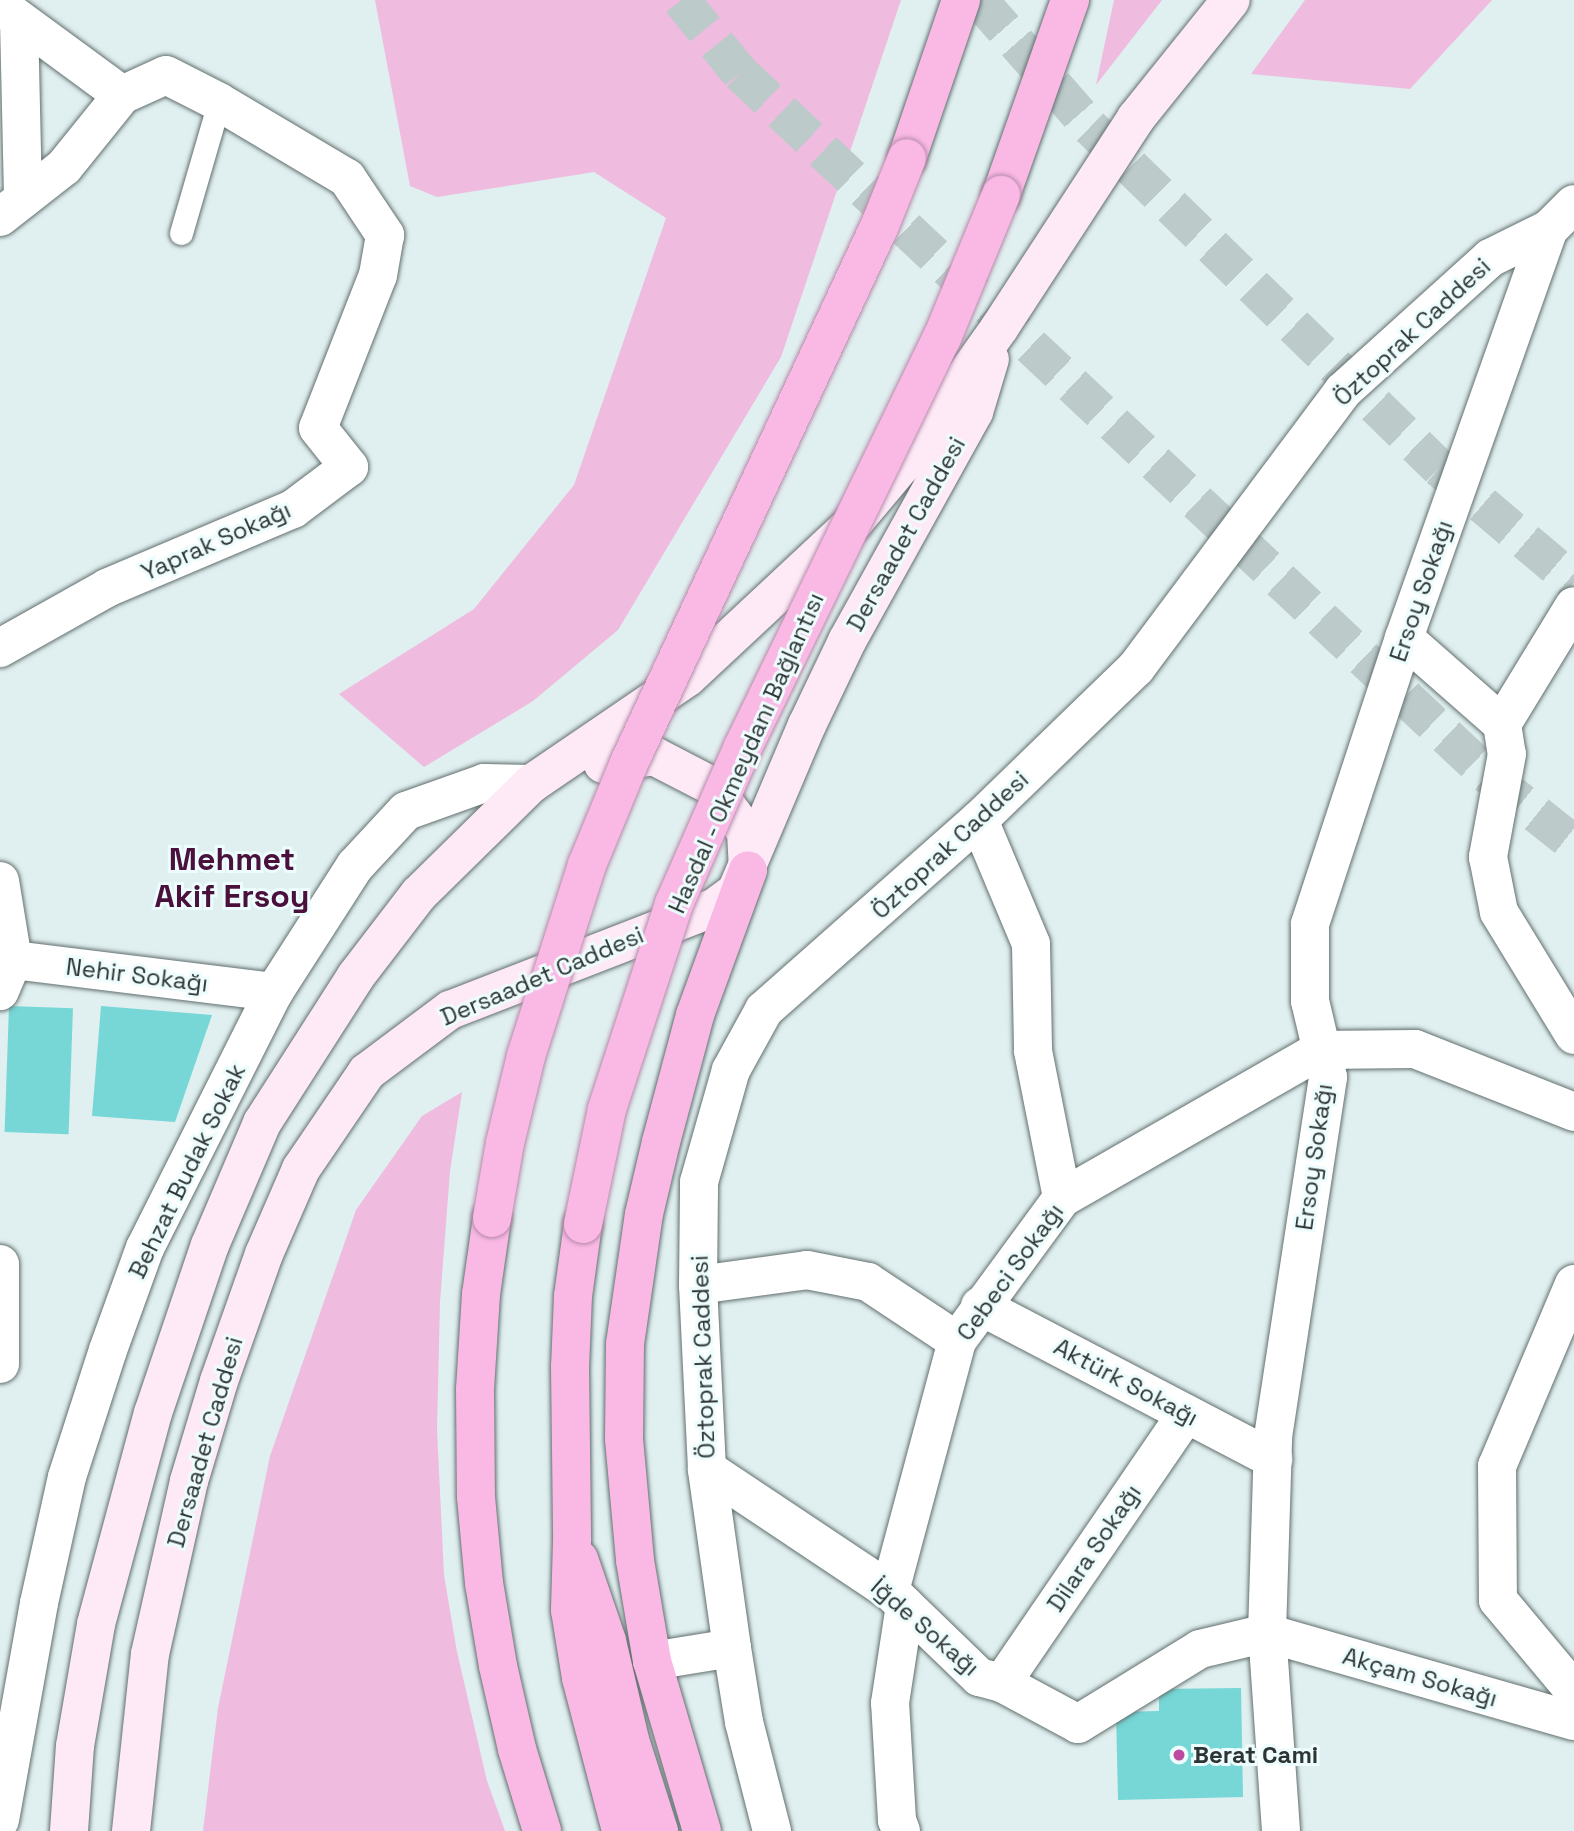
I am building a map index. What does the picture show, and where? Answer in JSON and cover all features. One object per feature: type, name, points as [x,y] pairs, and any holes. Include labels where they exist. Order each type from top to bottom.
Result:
[{"type":"highway","points":[[542,1831],[517,1749],[498,1666],[484,1583],[476,1497],[477,1362],[481,1294],[505,1143],[526,1056],[587,865],[629,763],[880,225],[907,158],[961,0]]},
{"type":"highway","name":"Hasdal - Okmeydanı Bağlantısı","points":[[621,1831],[581,1678],[570,1610],[570,1367],[573,1296],[583,1224],[607,1109],[674,904],[743,747],[942,338],[1001,195],[1070,0]]},
{"type":"highway","points":[[702,1831],[652,1661],[635,1560],[624,1439],[625,1344],[645,1214],[692,1028],[748,870]]},
{"type":"highway","points":[[572,1541],[607,1641],[630,1740],[659,1831]]},
{"type":"main road","name":"Dersaadet Caddesi","points":[[69,1831],[75,1746],[96,1624],[149,1426],[210,1245],[262,1123],[356,976],[411,904],[531,784],[688,677],[854,522],[902,465],[1000,327],[1136,118],[1231,0]]},
{"type":"main road","name":"Dersaadet Caddesi","points":[[131,1831],[150,1654],[188,1481],[264,1254],[301,1168],[367,1072],[450,1010],[715,907],[736,892],[748,870],[807,725],[847,641],[974,412],[1000,327]]},
{"type":"main road","points":[[531,784],[594,765],[654,756],[712,786],[746,832],[748,870]]},
{"type":"street","points":[[9,13],[122,95]]},
{"type":"street","points":[[9,13],[12,208]]},
{"type":"street","points":[[12,208],[64,166],[122,95],[166,75],[219,102]]},
{"type":"street","name":"Yaprak Sokağı","points":[[0,648],[107,588],[293,509],[349,467],[318,428],[378,275],[385,235],[347,178],[219,102]]},
{"type":"street","name":"Ersoy Sokağı","points":[[1281,1831],[1267,1633],[1273,1437],[1328,1077],[1310,1001],[1310,924],[1404,638],[1562,216]]},
{"type":"street","name":"Öztoprak Caddesi","points":[[772,1831],[744,1722],[707,1469],[698,1285],[699,1182],[732,1070],[764,1010],[979,820],[1136,668],[1343,391],[1490,258],[1562,216]]},
{"type":"street","points":[[1502,724],[1574,606]]},
{"type":"street","points":[[1404,638],[1502,724],[1507,754],[1488,857],[1499,912],[1574,1035]]},
{"type":"street","name":"Behzat Budak Sokak","points":[[0,1820],[39,1603],[67,1477],[108,1350],[145,1248],[274,992],[355,866],[406,811],[484,783],[531,784]]},
{"type":"street","points":[[979,820],[1031,944],[1033,1051],[1062,1198]]},
{"type":"street","points":[[0,881],[4,971]]},
{"type":"street","name":"Nehir Sokağı","points":[[4,971],[274,992]]},
{"type":"street","points":[[1320,1050],[1415,1049],[1574,1112]]},
{"type":"street","name":"Cebeci Sokağı","points":[[901,1831],[897,1820],[890,1703],[897,1598],[957,1340],[1062,1198],[1320,1050]]},
{"type":"street","points":[[0,1264],[6,1363]]},
{"type":"street","points":[[698,1285],[807,1269],[869,1282],[957,1340]]},
{"type":"street","points":[[1574,1283],[1497,1466],[1497,1479],[1498,1600],[1574,1691]]},
{"type":"street","name":"Aktürk Sokağı","points":[[980,1306],[1273,1459]]},
{"type":"street","name":"Dilara Sokağı","points":[[1002,1683],[1186,1414]]},
{"type":"street","name":"İğde Sokağı","points":[[707,1469],[897,1598],[979,1677],[1002,1683],[1078,1724],[1200,1649],[1267,1633]]},
{"type":"street","name":"Akçam Sokağı","points":[[1267,1633],[1574,1721]]},
{"type":"street","points":[[652,1661],[732,1648]]},
{"type":"lane","points":[[181,233],[219,102]]},
{"type":"shaded area","points":[[375,0],[901,0],[781,357],[618,630],[533,701],[424,767],[339,694],[474,609],[574,485],[666,218],[594,172],[437,197],[410,186]]},
{"type":"shaded area","points":[[1114,0],[1162,0],[1096,85]]},
{"type":"shaded area","points":[[1305,0],[1492,0],[1410,89],[1251,74]]},
{"type":"shaded area","points":[[462,1092],[450,1171],[440,1302],[437,1429],[444,1575],[457,1652],[487,1781],[505,1831],[203,1831],[218,1708],[270,1456],[356,1210],[422,1116]]},
{"type":"building","points":[[9,1006],[73,1008],[69,1134],[5,1132]]},
{"type":"building","points":[[101,1006],[212,1015],[175,1122],[92,1116]]},
{"type":"building","name":"Berat Cami","points":[[1241,1688],[1243,1797],[1118,1800],[1116,1712],[1159,1711],[1159,1689]]},
{"type":"tunnel","points":[[681,0],[740,73],[1492,779],[1574,844]]},
{"type":"tunnel","points":[[979,0],[1090,127],[1439,468],[1574,582]]},
{"type":"place","name":"Berat Cami","points":[[1179,1755]]},
{"type":"district","name":"Mehmet Akif Ersoy","points":[[232,878]]}]
